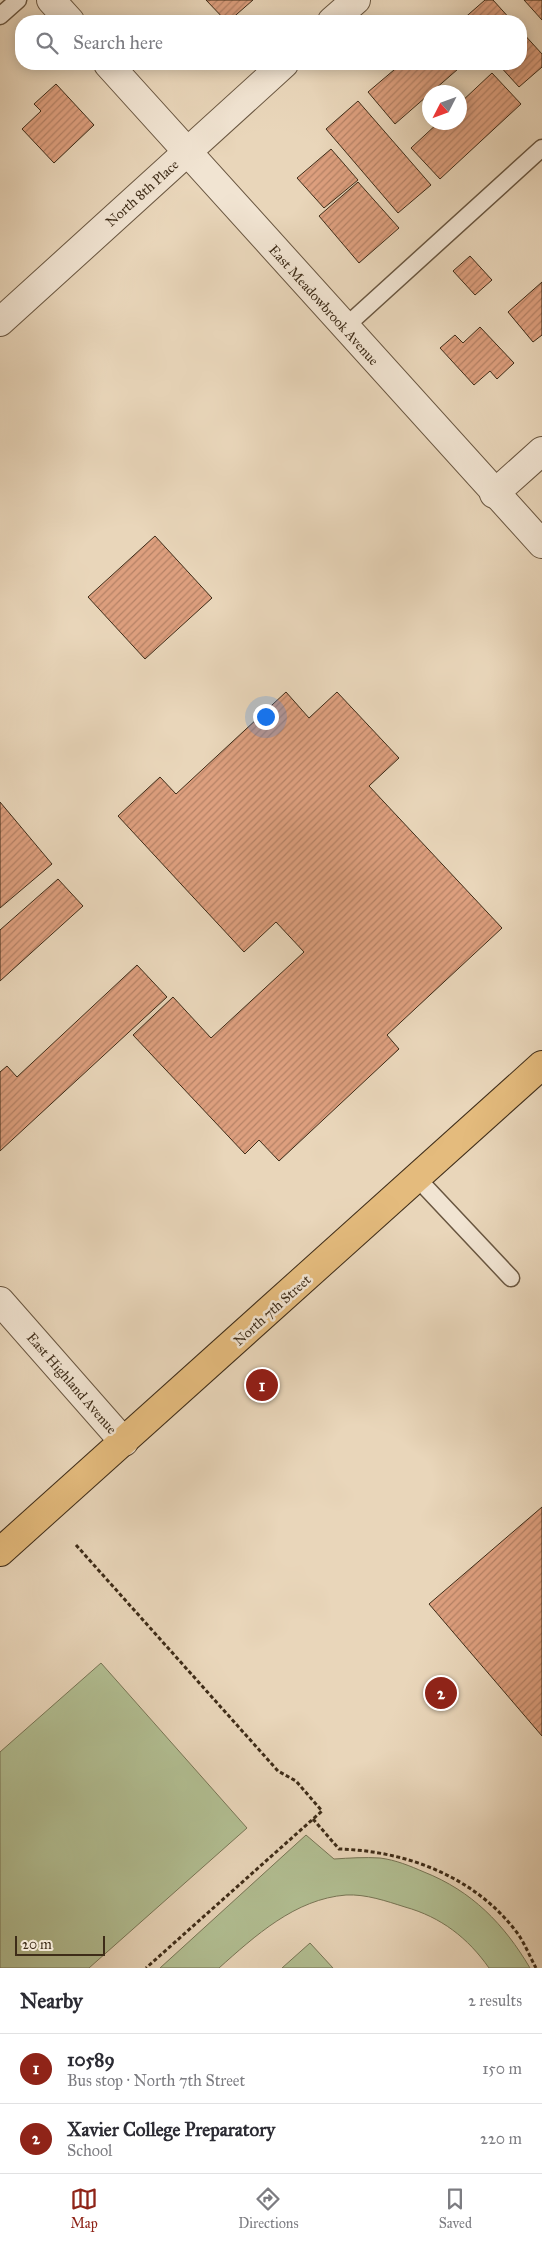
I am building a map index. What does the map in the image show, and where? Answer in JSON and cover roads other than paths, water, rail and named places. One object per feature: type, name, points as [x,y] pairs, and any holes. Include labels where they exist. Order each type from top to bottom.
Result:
[{"type":"main road","name":"North 7th Street","points":[[0,1552],[542,1065]]},
{"type":"street","points":[[51,0],[65,15]]},
{"type":"street","points":[[339,15],[356,0]]},
{"type":"street","name":"East Meadowbrook Avenue","points":[[113,70],[494,494],[542,544]]},
{"type":"street","name":"North 8th Place","points":[[0,322],[277,70]]},
{"type":"street","points":[[494,494],[542,451]]},
{"type":"street","name":"East Highland Avenue","points":[[0,1301],[124,1442]]},
{"type":"lane","points":[[0,16],[18,0]]},
{"type":"lane","points":[[345,327],[542,148]]},
{"type":"lane","points":[[417,1178],[511,1278]]},
{"type":"place","name":"10589","points":[[262,1385]]},
{"type":"place","name":"Xavier College Preparatory","points":[[441,1693]]}]
